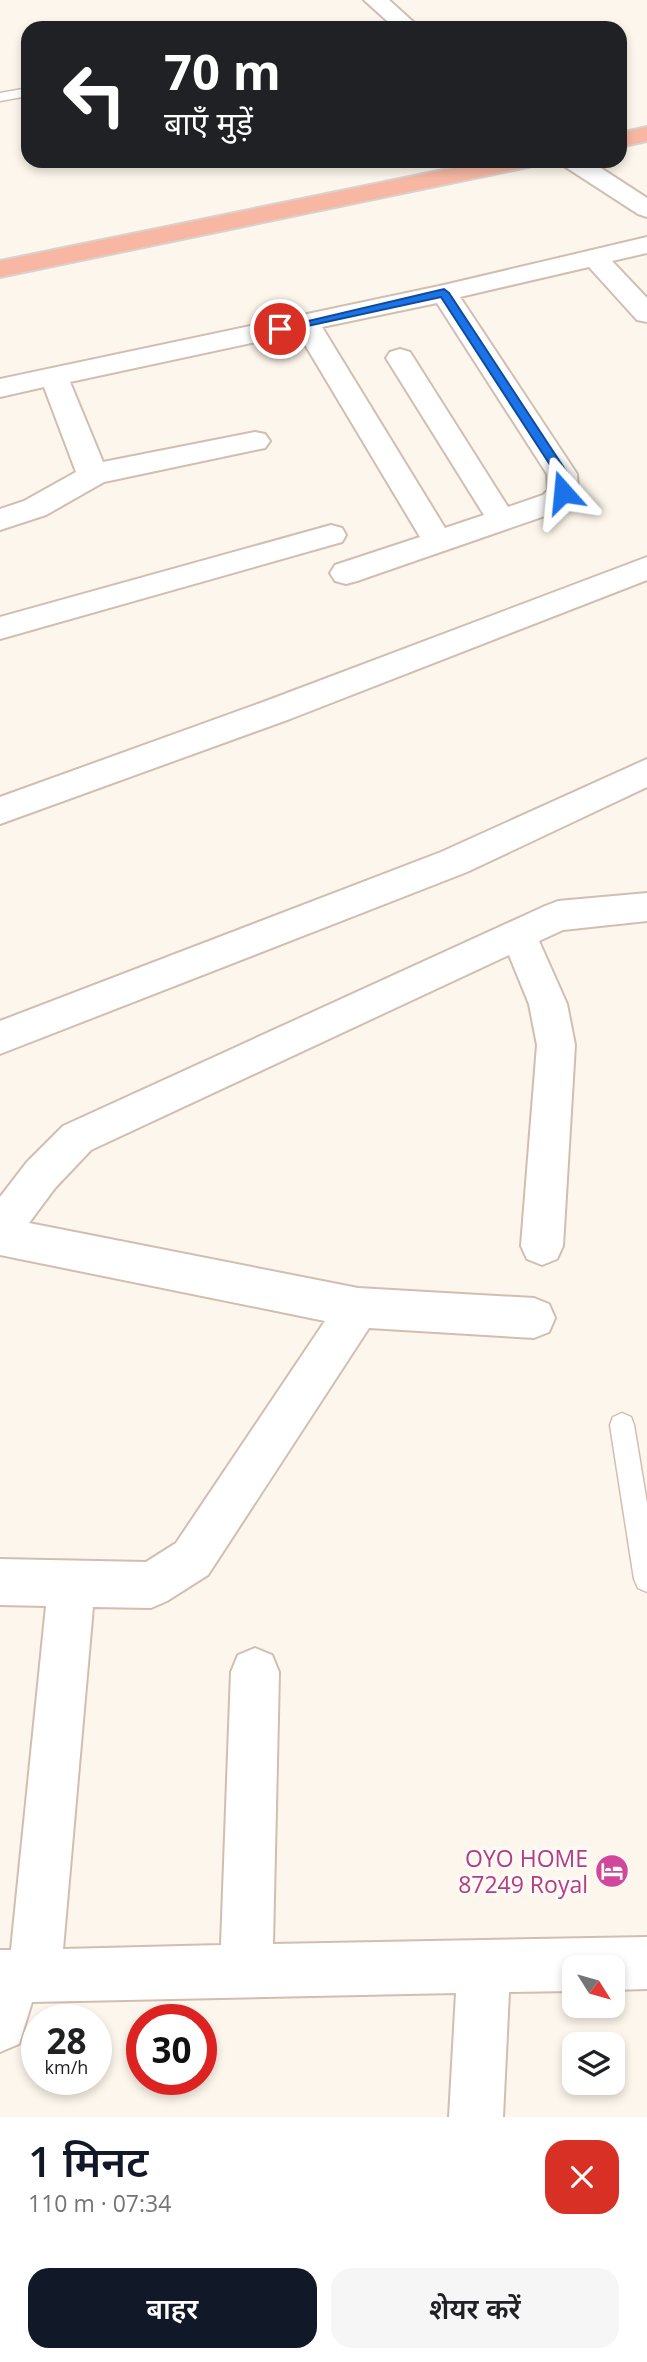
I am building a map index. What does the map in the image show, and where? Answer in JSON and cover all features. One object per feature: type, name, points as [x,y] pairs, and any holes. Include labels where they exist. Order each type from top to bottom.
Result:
[{"type":"highway","points":[[627,138],[647,134]]},
{"type":"highway","points":[[0,269],[489,168]]},
{"type":"street","points":[[584,168],[647,209]]},
{"type":"street","points":[[0,387],[444,293],[647,245]]},
{"type":"street","points":[[595,258],[647,314]]},
{"type":"street","points":[[346,573],[554,502],[563,492],[562,474],[444,293]]},
{"type":"street","points":[[306,323],[438,541]]},
{"type":"street","points":[[400,358],[502,519]]},
{"type":"street","points":[[54,376],[88,467],[98,472],[111,472],[255,440]]},
{"type":"street","points":[[0,520],[35,508],[98,472]]},
{"type":"street","points":[[0,628],[331,535]]},
{"type":"street","points":[[0,811],[278,710],[647,568]]},
{"type":"street","points":[[0,1038],[454,862],[647,772]]},
{"type":"street","points":[[0,1229],[41,1175],[76,1138],[558,916],[647,907]]},
{"type":"street","points":[[518,934],[548,1004],[556,1045],[542,1246]]},
{"type":"street","points":[[0,1236],[358,1308],[534,1318]]},
{"type":"street","points":[[0,1582],[151,1585],[192,1559],[358,1308]]},
{"type":"street","points":[[0,2025],[15,1976],[72,1584]]},
{"type":"street","points":[[246,1971],[255,1672]]},
{"type":"street","points":[[15,1976],[647,1963]]},
{"type":"street","points":[[476,2117],[484,1967]]},
{"type":"lane","points":[[0,97],[21,93]]},
{"type":"lane","points":[[622,1425],[647,1579]]},
{"type":"place","name":"OYO HOME 87249 Royal","points":[[612,1871]]},
{"type":"route","points":[[280,329],[444,293],[562,474],[563,492]]}]
